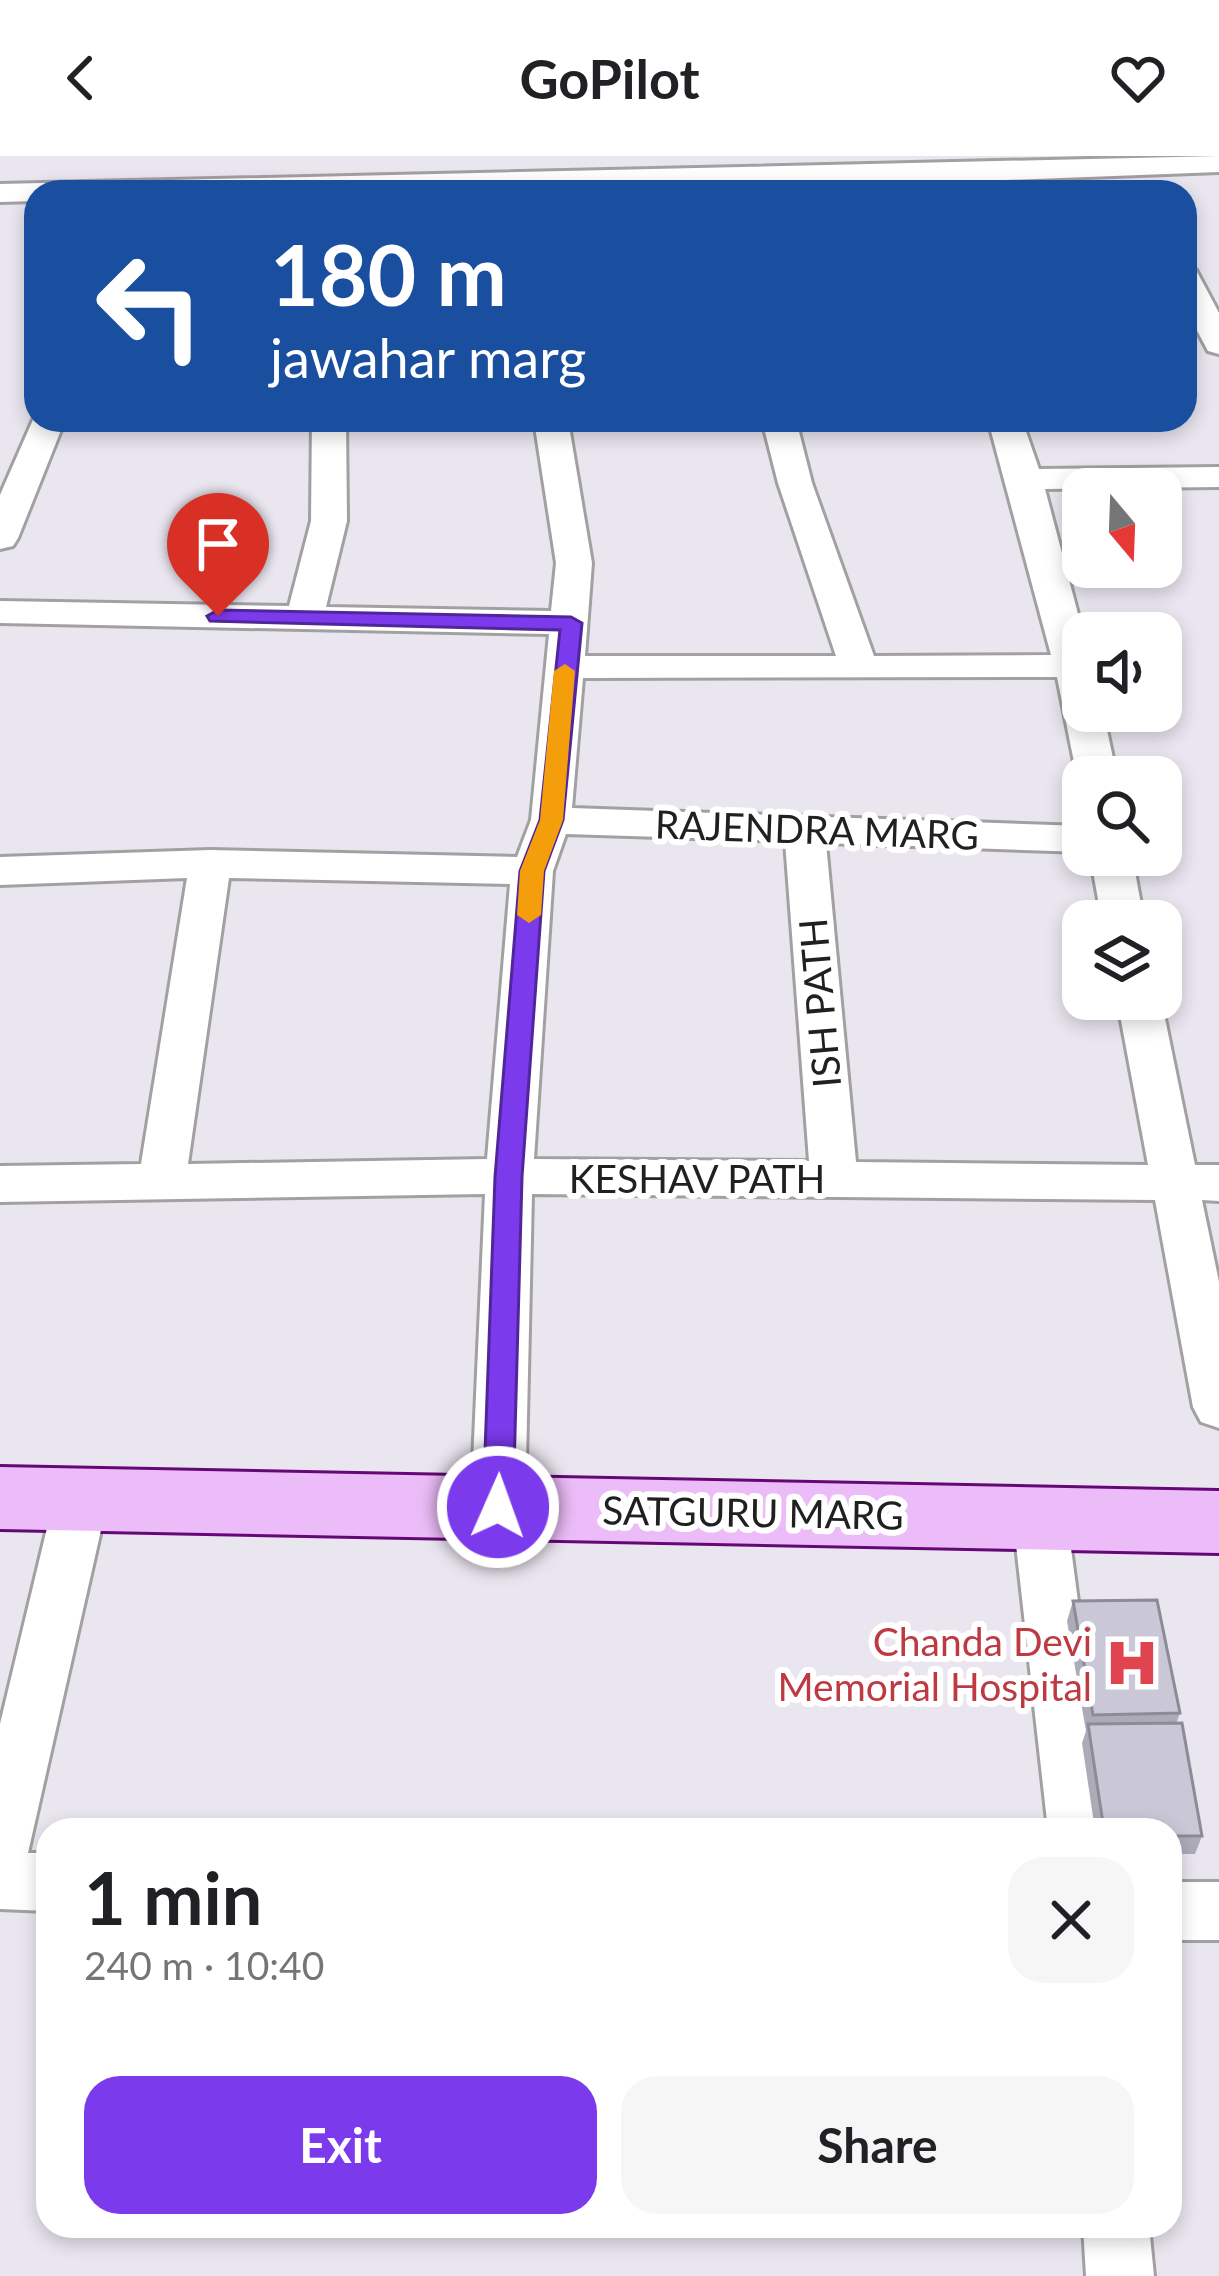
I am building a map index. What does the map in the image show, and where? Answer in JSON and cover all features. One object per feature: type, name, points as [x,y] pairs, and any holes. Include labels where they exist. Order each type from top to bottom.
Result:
[{"type":"street","points":[[1084,180],[1136,179],[1219,163]]},
{"type":"street","points":[[564,180],[639,167],[715,180]]},
{"type":"street","points":[[366,180],[425,168],[503,180]]},
{"type":"street","points":[[1197,301],[1219,344]]},
{"type":"street","points":[[0,538],[43,432]]},
{"type":"street","points":[[304,618],[329,521],[329,432]]},
{"type":"street","points":[[498,1507],[509,1177],[532,871],[551,820],[574,563],[553,432]]},
{"type":"street","points":[[782,432],[859,668]]},
{"type":"street","points":[[1008,432],[1062,623]]},
{"type":"street","points":[[1025,479],[1219,478]]},
{"type":"street","points":[[0,613],[304,618],[859,668],[1062,666]]},
{"type":"street","name":"RAJENDRA MARG","points":[[551,820],[1062,838]]},
{"type":"street","name":"ISH PATH","points":[[804,828],[834,1179]]},
{"type":"street","points":[[0,871],[210,864],[532,871]]},
{"type":"street","points":[[162,1183],[210,864]]},
{"type":"street","points":[[1146,1020],[1198,1183],[1219,1407]]},
{"type":"street","name":"KESHAV PATH","points":[[0,1184],[509,1177],[1198,1183]]},
{"type":"street","name":"SATGURU MARG","points":[[0,1498],[1219,1522]]},
{"type":"street","points":[[0,1848],[81,1499]]},
{"type":"street","points":[[1040,1518],[1077,1818]]},
{"type":"street","points":[[0,1880],[36,1882]]},
{"type":"street","points":[[1182,1911],[1219,1911]]},
{"type":"street","points":[[1116,2238],[1120,2276]]},
{"type":"building","points":[[1157,1600],[1180,1713],[1093,1715],[1073,1601]]},
{"type":"building","points":[[1182,1723],[1202,1836],[1182,1836],[1182,1818],[1102,1818],[1088,1724]]},
{"type":"slow traffic","points":[[529,915],[532,871],[551,820],[565,671]]},
{"type":"place","name":"Chanda Devi Memorial Hospital","points":[[1132,1663]]},
{"type":"route","points":[[218,616],[571,623],[551,820],[532,871],[509,1177],[498,1507]]}]
